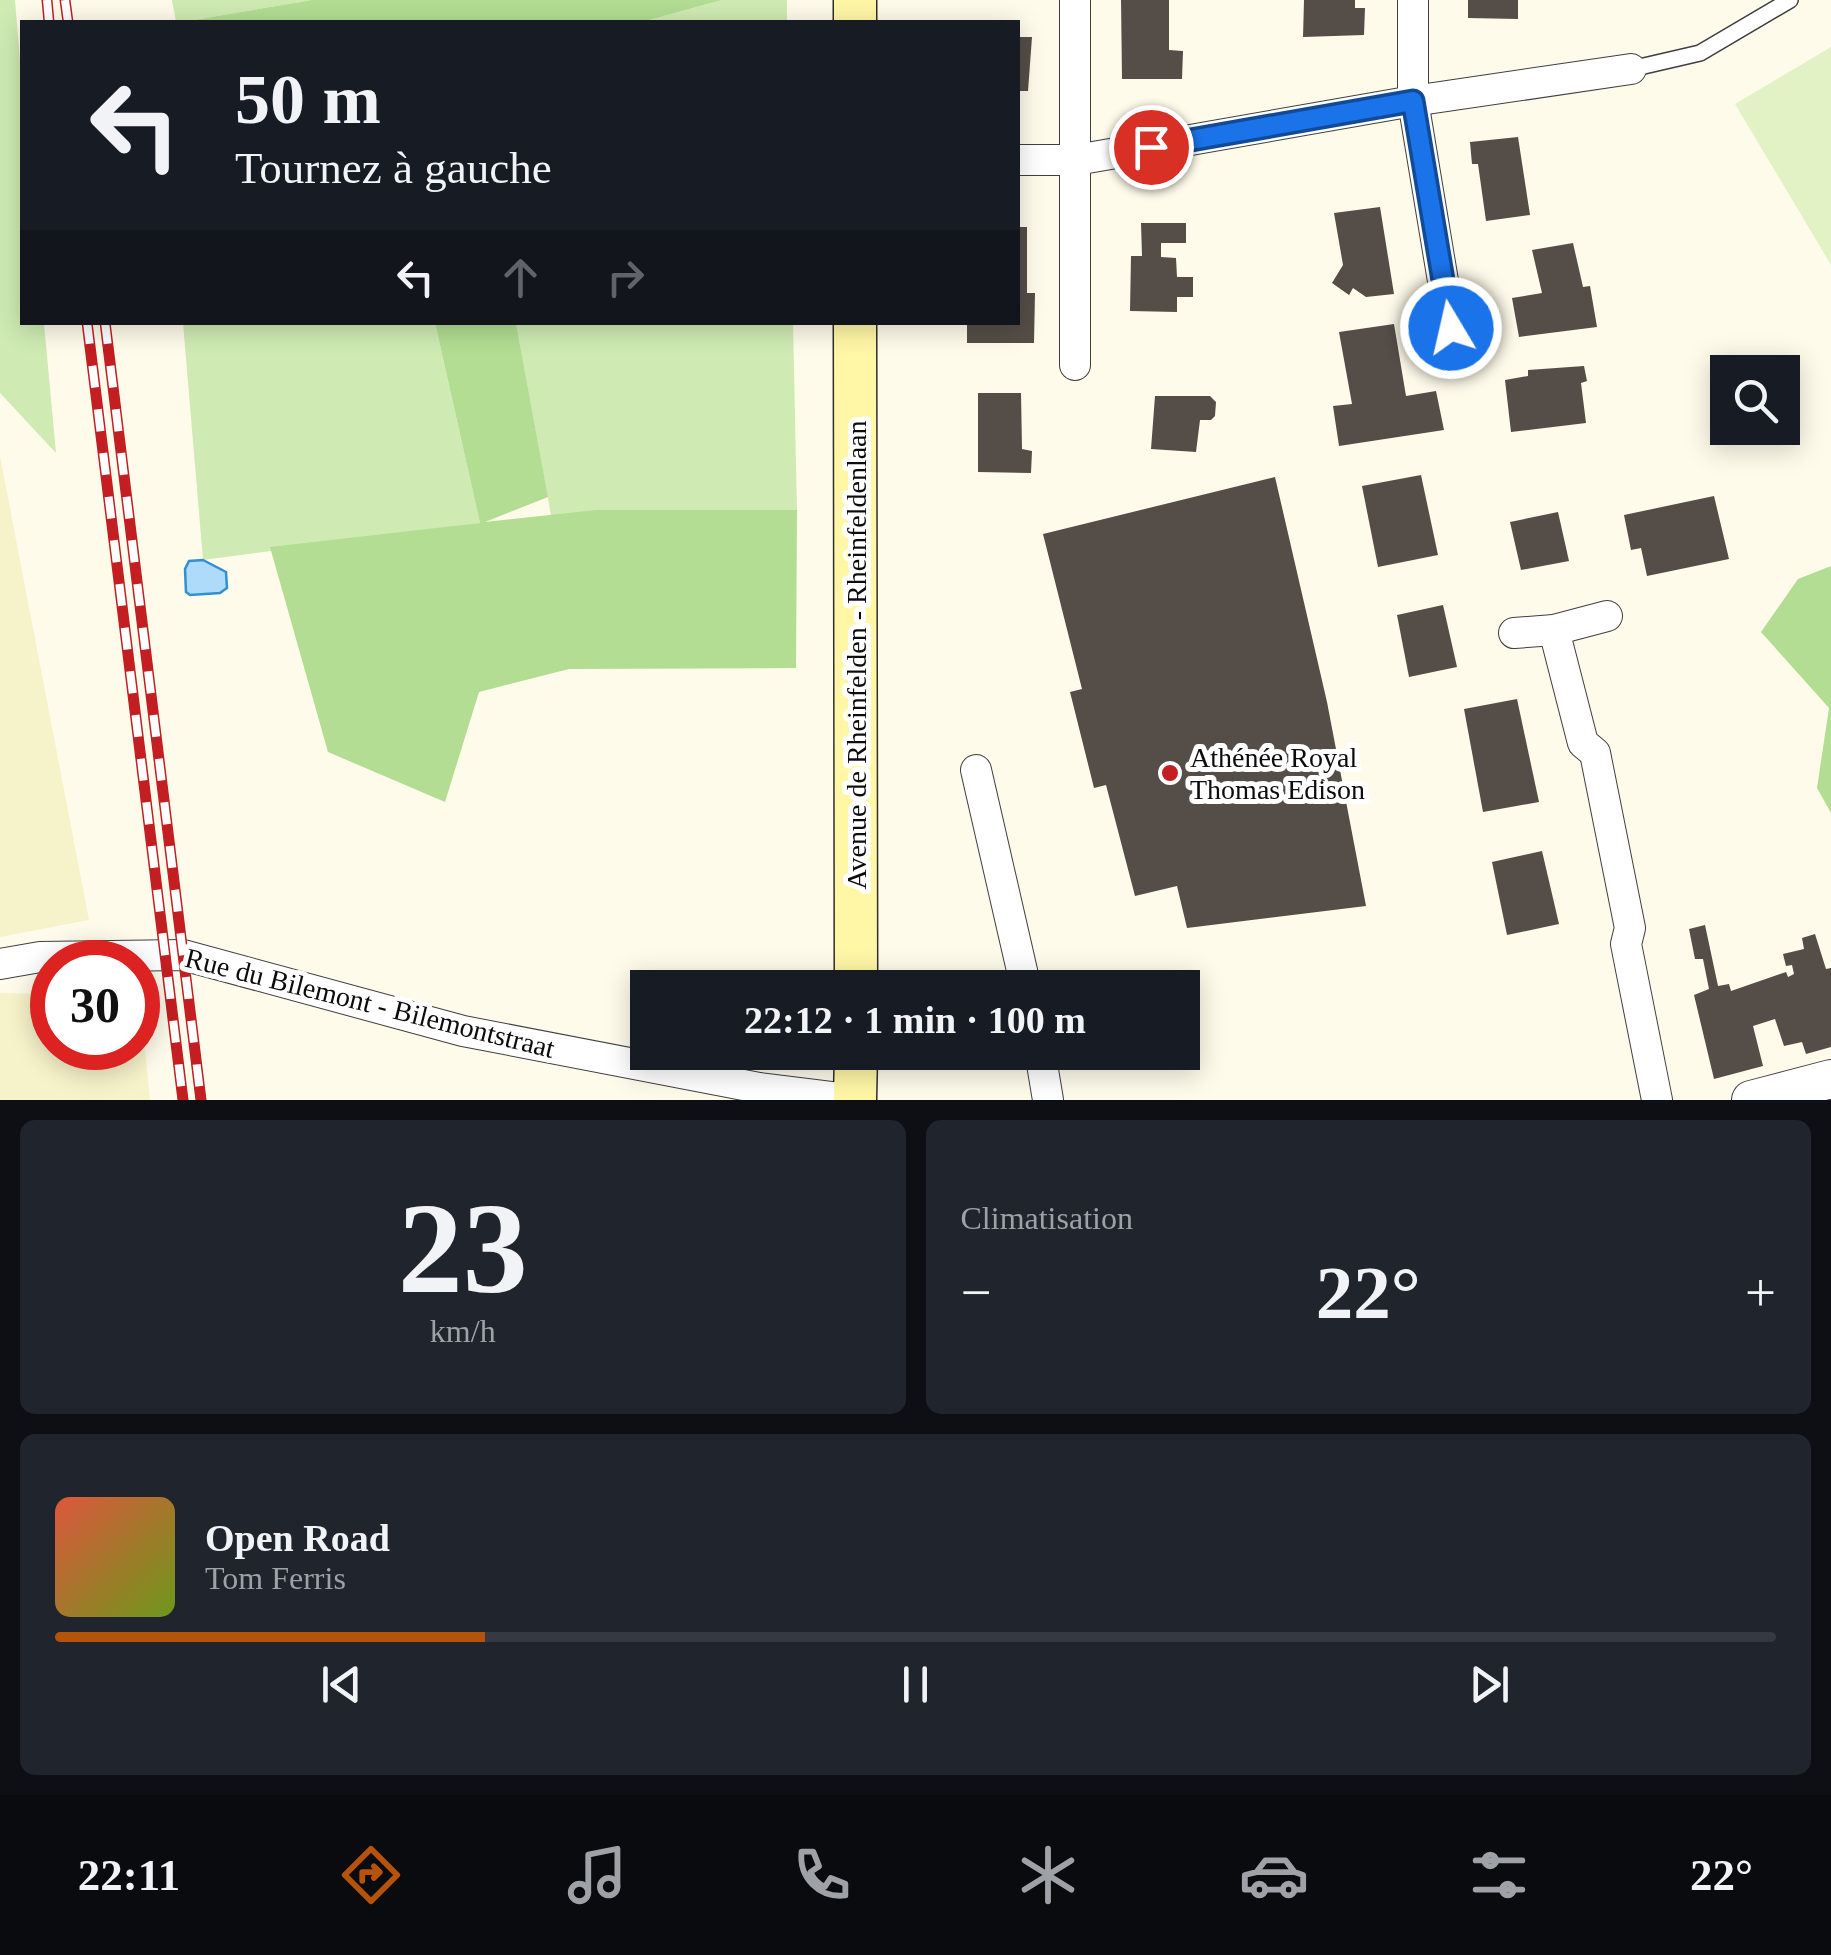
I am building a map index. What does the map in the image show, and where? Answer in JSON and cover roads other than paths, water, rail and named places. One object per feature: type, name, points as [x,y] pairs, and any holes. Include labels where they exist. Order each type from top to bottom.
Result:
[{"type":"main road","name":"Avenue de Rheinfelden - Rheinfeldenlaan","points":[[855,325],[856,970]]},
{"type":"main road","points":[[856,1070],[856,1100]]},
{"type":"street","points":[[1075,0],[1075,365]]},
{"type":"street","points":[[1412,0],[1413,101],[1451,328]]},
{"type":"street","points":[[1020,160],[1076,160],[1413,101],[1631,70]]},
{"type":"street","points":[[1514,633],[1554,630],[1607,616]]},
{"type":"street","points":[[1554,630],[1583,743],[1595,754],[1630,928],[1626,944],[1657,1100]]},
{"type":"street","points":[[976,770],[1022,970]]},
{"type":"street","name":"Rue du Bilemont - Bilemontstraat","points":[[0,964],[40,957],[183,954],[462,1031],[702,1088],[856,1100]]},
{"type":"street","points":[[1043,1070],[1048,1100]]},
{"type":"street","points":[[1750,1100],[1831,1080]]},
{"type":"lane","points":[[1631,70],[1700,53],[1790,0]]},
{"type":"water","points":[[203,560],[226,572],[227,588],[220,593],[190,595],[186,592],[185,569],[189,561]]},
{"type":"railway","points":[[47,0],[49,20]]},
{"type":"railway","points":[[65,0],[68,20]]},
{"type":"railway","points":[[87,325],[183,1100]]},
{"type":"railway","points":[[105,325],[201,1100]]},
{"type":"place","name":"Athénée Royal Thomas Edison","points":[[1170,773]]}]
